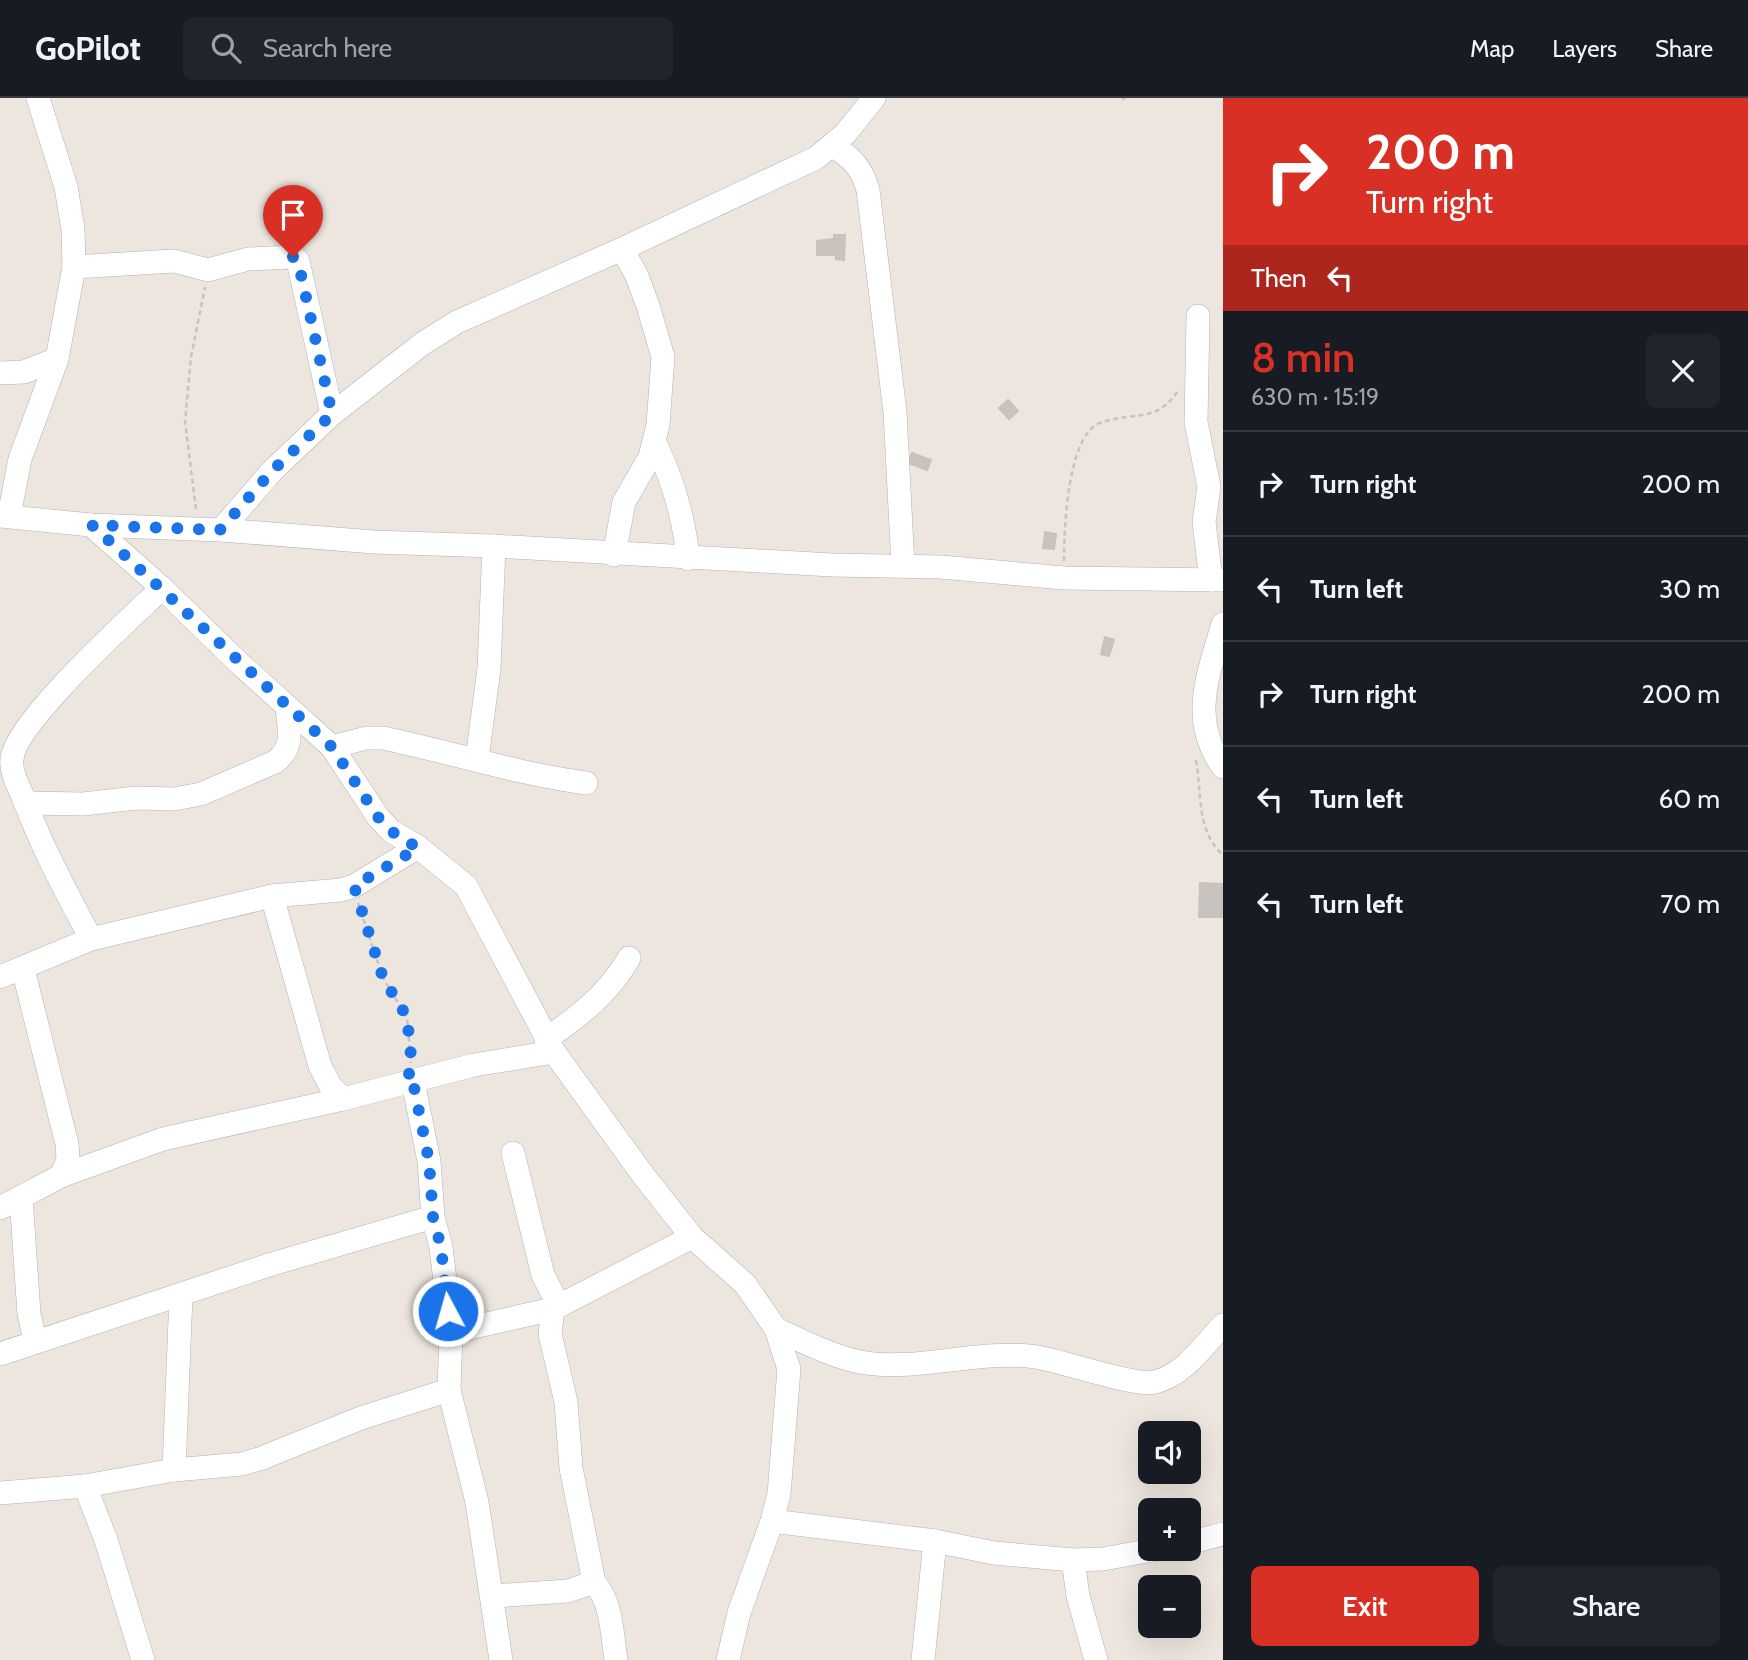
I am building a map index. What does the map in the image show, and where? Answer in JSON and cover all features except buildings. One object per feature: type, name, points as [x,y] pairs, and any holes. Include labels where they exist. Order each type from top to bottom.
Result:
[{"type":"street","points":[[38,98],[65,187],[73,229],[74,267],[57,359],[20,459],[4,516],[92,525],[688,559],[941,567],[1064,578],[1217,580],[1211,565],[1204,522],[1209,487],[1196,422],[1198,316]]},
{"type":"street","points":[[209,530],[332,414],[382,372],[457,322],[785,174],[833,146],[874,98]]},
{"type":"street","points":[[833,146],[852,158],[863,174],[868,190],[895,412],[903,566]]},
{"type":"street","points":[[614,555],[624,502],[650,457],[658,425],[663,357],[645,296],[622,249]]},
{"type":"street","points":[[74,267],[174,261],[208,270],[248,260],[293,257],[298,261],[332,414]]},
{"type":"street","points":[[0,373],[24,372],[57,359]]},
{"type":"street","points":[[654,440],[677,496],[684,523],[688,559]]},
{"type":"street","points":[[92,525],[332,747],[378,817],[391,831],[418,848],[466,886],[550,1045],[643,1175],[692,1237],[745,1284],[776,1329],[789,1368],[779,1494],[739,1613],[727,1660]]},
{"type":"street","points":[[477,760],[489,669],[494,546]]},
{"type":"street","points":[[91,939],[41,844],[14,773],[12,759],[18,738],[81,666],[162,588]]},
{"type":"street","points":[[1223,624],[1202,697],[1203,719],[1217,759],[1223,767]]},
{"type":"street","points":[[25,803],[83,804],[136,798],[174,799],[201,794],[275,762],[286,754],[290,742],[287,707]]},
{"type":"street","points":[[332,747],[366,738],[383,738],[546,778],[586,783]]},
{"type":"street","points":[[0,977],[91,939],[272,896],[341,890],[354,886],[418,848]]},
{"type":"street","points":[[272,896],[320,1066],[331,1087],[343,1099]]},
{"type":"street","points":[[0,1208],[61,1176],[163,1139],[410,1083],[550,1045],[602,996],[617,979],[629,958]]},
{"type":"street","points":[[23,969],[67,1144],[68,1160],[61,1176]]},
{"type":"street","points":[[410,1083],[429,1161],[433,1217],[441,1247],[451,1332],[449,1390],[477,1502],[501,1660]]},
{"type":"street","points":[[513,1153],[543,1275],[555,1307],[550,1334],[566,1402],[571,1468],[594,1582],[607,1605],[616,1660]]},
{"type":"street","points":[[20,1197],[29,1314],[35,1340]]},
{"type":"street","points":[[0,1354],[35,1340],[272,1264],[433,1217]]},
{"type":"street","points":[[451,1332],[555,1307],[692,1237]]},
{"type":"street","points":[[174,1470],[181,1295]]},
{"type":"street","points":[[776,1329],[840,1357],[868,1363],[913,1364],[943,1359],[1015,1355],[1078,1366],[1137,1383],[1151,1384],[1167,1379],[1179,1371],[1223,1325]]},
{"type":"street","points":[[0,1493],[85,1486],[174,1470],[242,1464],[361,1418],[449,1390]]},
{"type":"street","points":[[85,1486],[106,1540],[143,1660]]},
{"type":"street","points":[[772,1521],[935,1541],[994,1553],[1073,1560],[1103,1559],[1138,1553]]},
{"type":"street","points":[[1201,1540],[1223,1534]]},
{"type":"street","points":[[923,1660],[935,1541]]},
{"type":"street","points":[[1073,1560],[1078,1596],[1096,1660]]},
{"type":"street","points":[[493,1596],[568,1591],[594,1582]]},
{"type":"path","points":[[208,270],[191,357],[186,422],[209,530]]},
{"type":"path","points":[[1064,578],[1065,530],[1071,479],[1089,431],[1097,424],[1164,409],[1185,381],[1195,374]]},
{"type":"path","points":[[1194,750],[1205,830],[1212,845],[1223,855]]},
{"type":"path","points":[[354,886],[383,978],[407,1017],[411,1056],[410,1083]]},
{"type":"route","points":[[293,257],[298,261],[332,414],[272,471],[220,530],[92,525],[332,747],[378,817],[391,831],[418,848],[354,886],[368,938],[383,978],[407,1017],[411,1056],[408,1083],[413,1082],[421,1113],[429,1161],[433,1217],[441,1247],[448,1311]]}]
